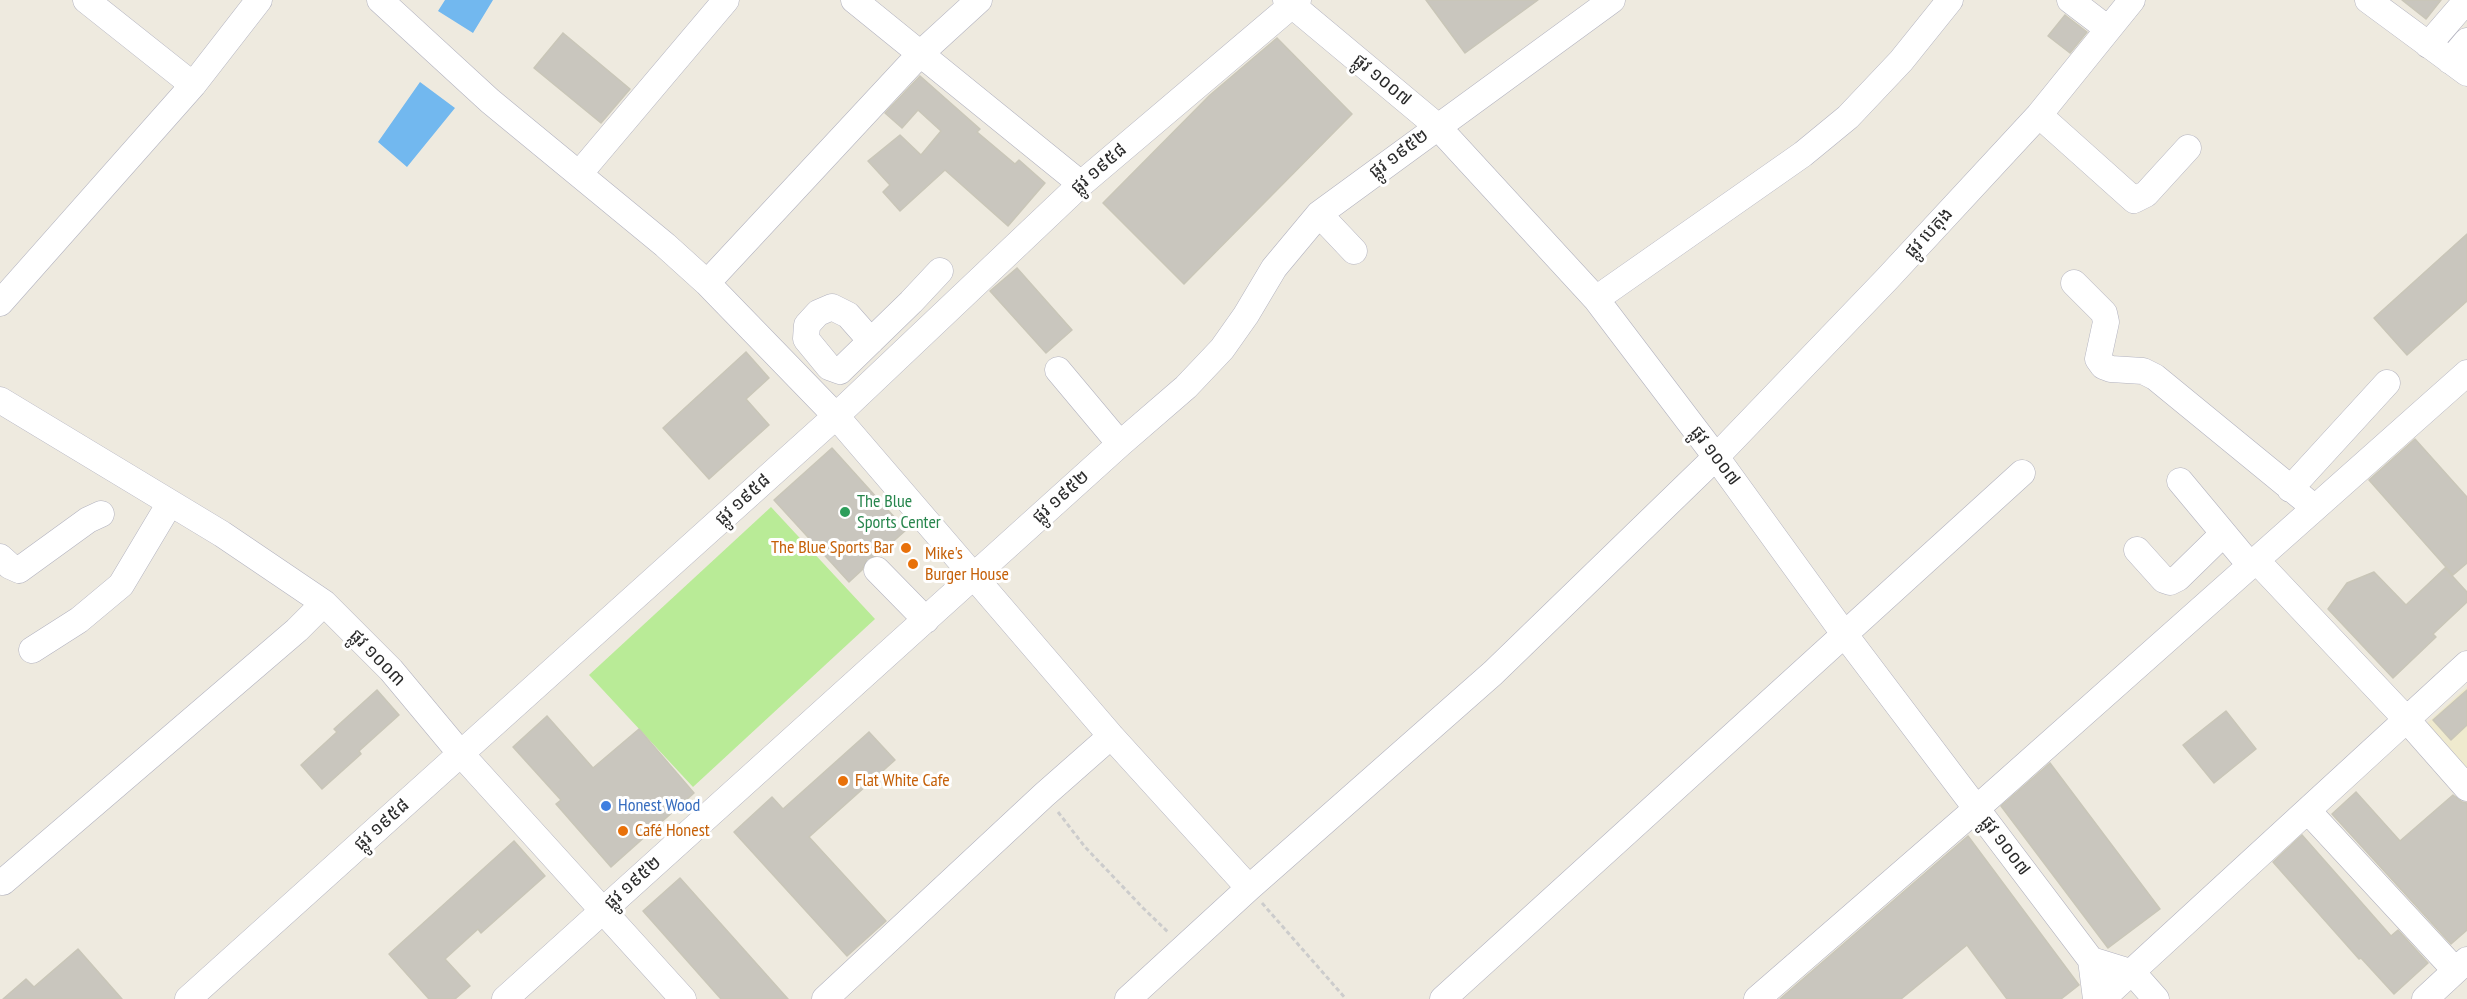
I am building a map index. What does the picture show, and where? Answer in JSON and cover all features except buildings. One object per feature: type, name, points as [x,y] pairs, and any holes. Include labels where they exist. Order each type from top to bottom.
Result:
[{"type":"street","points":[[86,0],[193,85]]},
{"type":"street","points":[[0,303],[193,85],[259,0]]},
{"type":"street","points":[[380,0],[490,101],[665,245],[707,283],[836,416],[1111,735],[1250,888]]},
{"type":"street","points":[[579,174],[726,0]]},
{"type":"street","points":[[854,0],[1081,184]]},
{"type":"street","points":[[707,283],[920,54],[979,0]]},
{"type":"street","name":"ផ្លូវ ១៩៥២","points":[[505,999],[1186,387],[1222,349],[1246,315],[1274,268],[1319,214],[1612,0]]},
{"type":"street","points":[[1596,299],[1803,154],[1848,117],[1901,61],[1950,0]]},
{"type":"street","points":[[2070,0],[2108,30]]},
{"type":"street","name":"ផ្លូវ បេតុង","points":[[1128,999],[1493,673],[1716,457],[1887,279],[2039,115],[2132,0]]},
{"type":"street","points":[[2368,0],[2459,67],[2467,41]]},
{"type":"street","points":[[2428,45],[2467,0]]},
{"type":"street","name":"ផ្លូវ ១០០៧","points":[[1292,2],[1437,126],[1596,299],[1716,457],[1845,635],[2091,960],[2096,999]]},
{"type":"street","name":"ផ្លូវ ១៩៥៨","points":[[188,999],[836,416],[1081,184],[1292,2]]},
{"type":"street","points":[[2039,115],[2134,200],[2146,194],[2188,148]]},
{"type":"street","points":[[1319,214],[1354,251]]},
{"type":"street","points":[[871,341],[940,271]]},
{"type":"street","points":[[2074,284],[2104,313],[2106,322],[2098,359],[2103,366],[2110,369],[2143,371],[2155,377],[2315,508]]},
{"type":"street","points":[[911,302],[933,324]]},
{"type":"street","points":[[1058,370],[1120,444]]},
{"type":"street","points":[[1763,997],[2467,373]]},
{"type":"street","points":[[2290,489],[2387,383]]},
{"type":"street","name":"ផ្លូវ ១០០៣","points":[[0,400],[222,534],[324,603],[391,670],[461,754],[683,999]]},
{"type":"street","points":[[1443,999],[2022,474]]},
{"type":"street","points":[[2180,481],[2223,534],[2407,720],[2467,788]]},
{"type":"street","points":[[32,650],[79,620],[121,585],[170,503]]},
{"type":"street","points":[[0,557],[19,570],[88,520],[101,514]]},
{"type":"street","points":[[2137,550],[2164,580],[2170,582],[2178,578],[2223,534]]},
{"type":"street","points":[[877,570],[926,620]]},
{"type":"street","points":[[3,882],[297,630],[324,603]]},
{"type":"street","points":[[2102,999],[2133,973],[2467,664]]},
{"type":"street","points":[[825,999],[1111,735]]},
{"type":"street","points":[[2308,811],[2461,965],[2425,999]]},
{"type":"street","points":[[2091,960],[2133,973],[2156,999]]},
{"type":"path","points":[[1044,795],[1085,847],[1143,908],[1185,947]]},
{"type":"path","points":[[1250,888],[1346,999]]},
{"type":"shaded area","points":[[2467,687],[2467,770],[2426,724]]},
{"type":"green space","points":[[771,507],[875,619],[693,787],[589,675]]},
{"type":"water","points":[[445,0],[493,0],[473,33],[438,11]]},
{"type":"water","points":[[420,82],[455,108],[407,167],[378,142]]},
{"type":"place","name":"The Blue Sports Center","points":[[845,512]]},
{"type":"place","name":"The Blue Sports Bar","points":[[906,548]]},
{"type":"place","name":"Mike's Burger House","points":[[913,564]]},
{"type":"place","name":"Flat White Cafe","points":[[843,781]]},
{"type":"place","name":"Honest Wood","points":[[606,806]]},
{"type":"place","name":"Café Honest","points":[[623,831]]}]
